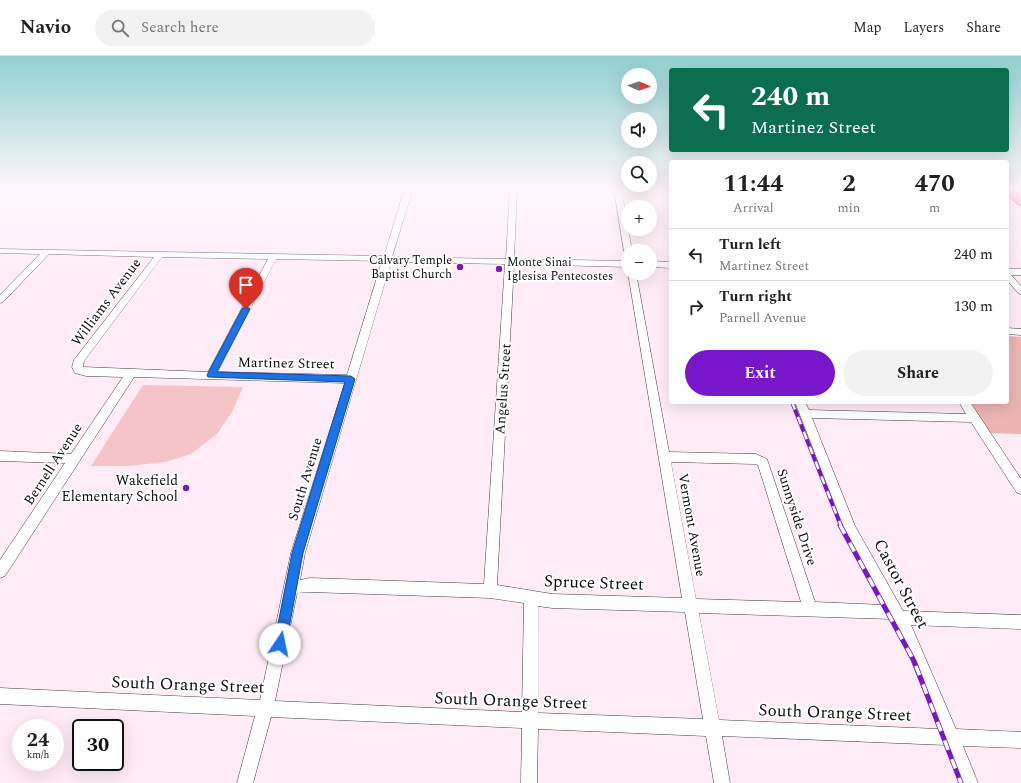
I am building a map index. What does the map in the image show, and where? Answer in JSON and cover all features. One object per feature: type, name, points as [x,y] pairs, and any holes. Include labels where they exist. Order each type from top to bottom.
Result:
[{"type":"street","name":"South Avenue","points":[[245,783],[266,708],[298,553],[399,222]]},
{"type":"street","name":"Angelus Street","points":[[490,591],[512,222]]},
{"type":"street","points":[[623,222],[627,244]]},
{"type":"street","points":[[0,250],[621,264]]},
{"type":"street","points":[[0,300],[47,252]]},
{"type":"street","name":"Williams Avenue","points":[[78,368],[80,360],[160,254]]},
{"type":"street","points":[[211,375],[274,256]]},
{"type":"street","points":[[657,264],[669,265]]},
{"type":"street","points":[[1009,272],[1021,272]]},
{"type":"street","points":[[1009,278],[1021,291]]},
{"type":"street","name":"Vermont Avenue","points":[[633,280],[722,783]]},
{"type":"street","points":[[0,290],[10,290]]},
{"type":"street","points":[[1009,331],[1021,332]]},
{"type":"street","name":"Martinez Street","points":[[78,368],[86,372],[351,379]]},
{"type":"street","name":"Bernell Avenue","points":[[0,572],[131,373]]},
{"type":"street","points":[[965,404],[1021,489]]},
{"type":"street","points":[[802,408],[975,418]]},
{"type":"street","name":"Castor Street","points":[[802,408],[850,528],[898,615],[914,648],[970,783]]},
{"type":"street","points":[[0,456],[75,459]]},
{"type":"street","name":"Sunnyside Drive","points":[[665,456],[756,459],[763,462],[810,609]]},
{"type":"street","name":"Spruce Street","points":[[291,587],[310,585],[490,591],[531,598],[567,601],[810,609],[1021,622]]},
{"type":"street","points":[[529,783],[531,598]]},
{"type":"street","name":"South Orange Street","points":[[0,696],[712,728],[950,736],[1021,740]]},
{"type":"shaded area","points":[[1009,336],[1021,337],[1021,434],[989,433],[970,404],[1009,404]]},
{"type":"shaded area","points":[[143,385],[243,387],[232,412],[217,434],[191,454],[165,462],[129,466],[91,466]]},
{"type":"railway","points":[[793,404],[841,526]]},
{"type":"railway","points":[[840,525],[914,661],[961,783]]},
{"type":"place","name":"Calvary Temple Baptist Church","points":[[460,267]]},
{"type":"place","name":"Monte Sinai Iglesisa Pentecostes","points":[[499,269]]},
{"type":"place","name":"Wakefield Elementary School","points":[[186,488]]},
{"type":"route","points":[[246,309],[211,375],[351,379],[298,553],[280,644]]}]
